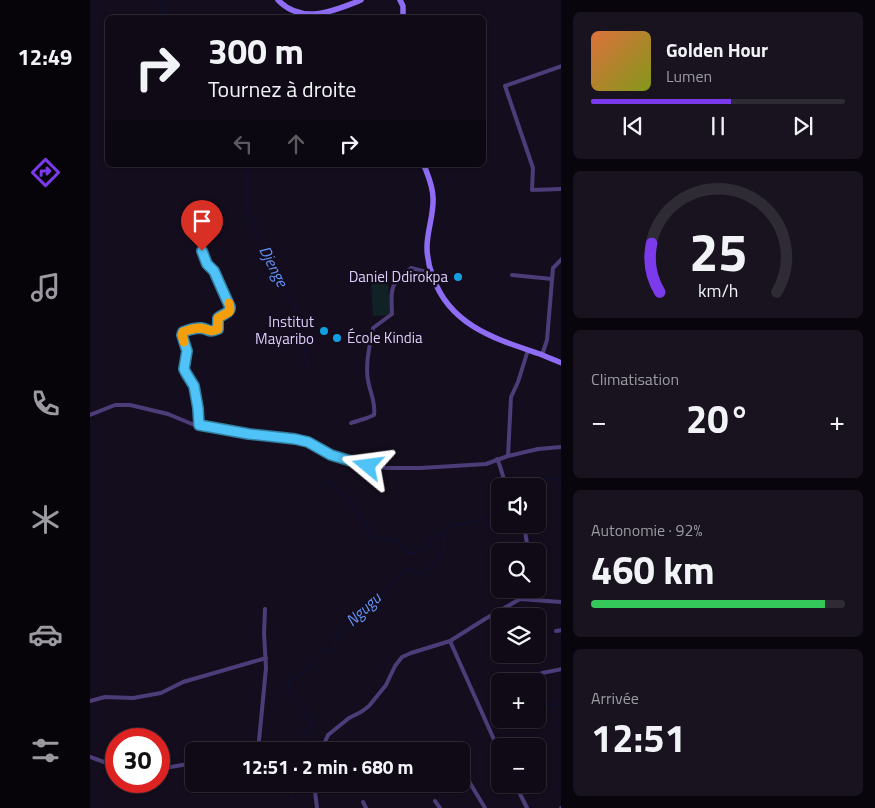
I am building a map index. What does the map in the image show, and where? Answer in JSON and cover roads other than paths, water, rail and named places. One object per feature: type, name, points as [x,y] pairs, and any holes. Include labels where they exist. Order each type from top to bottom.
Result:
[{"type":"main road","points":[[278,0],[290,9],[312,14],[328,13],[361,0]]},
{"type":"main road","points":[[400,0],[403,6],[403,15]]},
{"type":"main road","points":[[425,167],[431,183],[434,199],[427,245],[427,258],[436,286],[448,306],[455,314],[484,333],[561,363]]},
{"type":"street","points":[[561,66],[505,86],[533,168],[532,190],[561,189]]},
{"type":"street","points":[[199,425],[194,386],[184,369],[187,351],[182,335],[183,332],[202,328],[210,332],[216,331],[219,326],[218,318],[230,310],[214,271],[207,264],[202,251]]},
{"type":"street","points":[[542,355],[547,340],[554,268],[561,259]]},
{"type":"street","points":[[351,422],[374,415],[375,407],[367,378],[368,350],[373,328],[392,314],[392,292],[394,285],[411,268],[431,273]]},
{"type":"street","points":[[512,275],[552,279]]},
{"type":"street","points":[[508,456],[512,397],[528,350]]},
{"type":"street","points":[[90,415],[121,404],[146,408],[168,414],[192,424],[308,442],[331,455],[368,466],[397,469],[486,464],[508,456],[561,447]]},
{"type":"street","points":[[497,459],[504,478]]},
{"type":"street","points":[[325,742],[328,735],[349,718],[369,706],[386,685],[395,666],[402,657],[450,641],[520,599],[561,602]]},
{"type":"street","points":[[259,742],[266,668],[265,609]]},
{"type":"street","points":[[556,631],[561,630]]},
{"type":"street","points":[[450,641],[493,738]]},
{"type":"street","points":[[90,701],[105,697],[133,698],[161,693],[183,682],[266,658]]},
{"type":"street","points":[[542,673],[561,669]]},
{"type":"street","points":[[90,757],[105,762]]},
{"type":"street","points":[[170,767],[185,765]]},
{"type":"street","points":[[470,783],[485,808]]},
{"type":"street","points":[[315,792],[317,808]]},
{"type":"street","points":[[520,793],[527,808]]},
{"type":"street","points":[[435,801],[440,808]]},
{"type":"street","points":[[363,802],[366,808]]},
{"type":"waterway","name":"Djenge","points":[[162,0],[163,15]]},
{"type":"waterway","name":"Djenge","points":[[243,167],[247,174],[247,213],[293,304],[309,369]]},
{"type":"waterway","points":[[325,477],[358,512],[371,536],[398,542],[407,552],[415,553],[425,548],[432,538],[451,526],[482,519],[491,525]]},
{"type":"waterway","name":"Ngugu","points":[[546,479],[556,478],[561,481]]},
{"type":"waterway","name":"Ngugu","points":[[302,742],[312,726],[303,706],[288,687],[289,682],[307,669],[324,649],[332,650],[342,629],[359,616],[404,571],[410,569],[418,574],[430,568],[443,551],[444,532]]},
{"type":"waterway","points":[[546,706],[561,704]]},
{"type":"waterway","name":"Ngugu","points":[[283,808],[292,799],[292,792]]},
{"type":"place","name":"Daniel Ddirokpa","points":[[458,277]]},
{"type":"place","name":"Institut Mayaribo","points":[[324,331]]},
{"type":"place","name":"École Kindia","points":[[337,338]]}]
